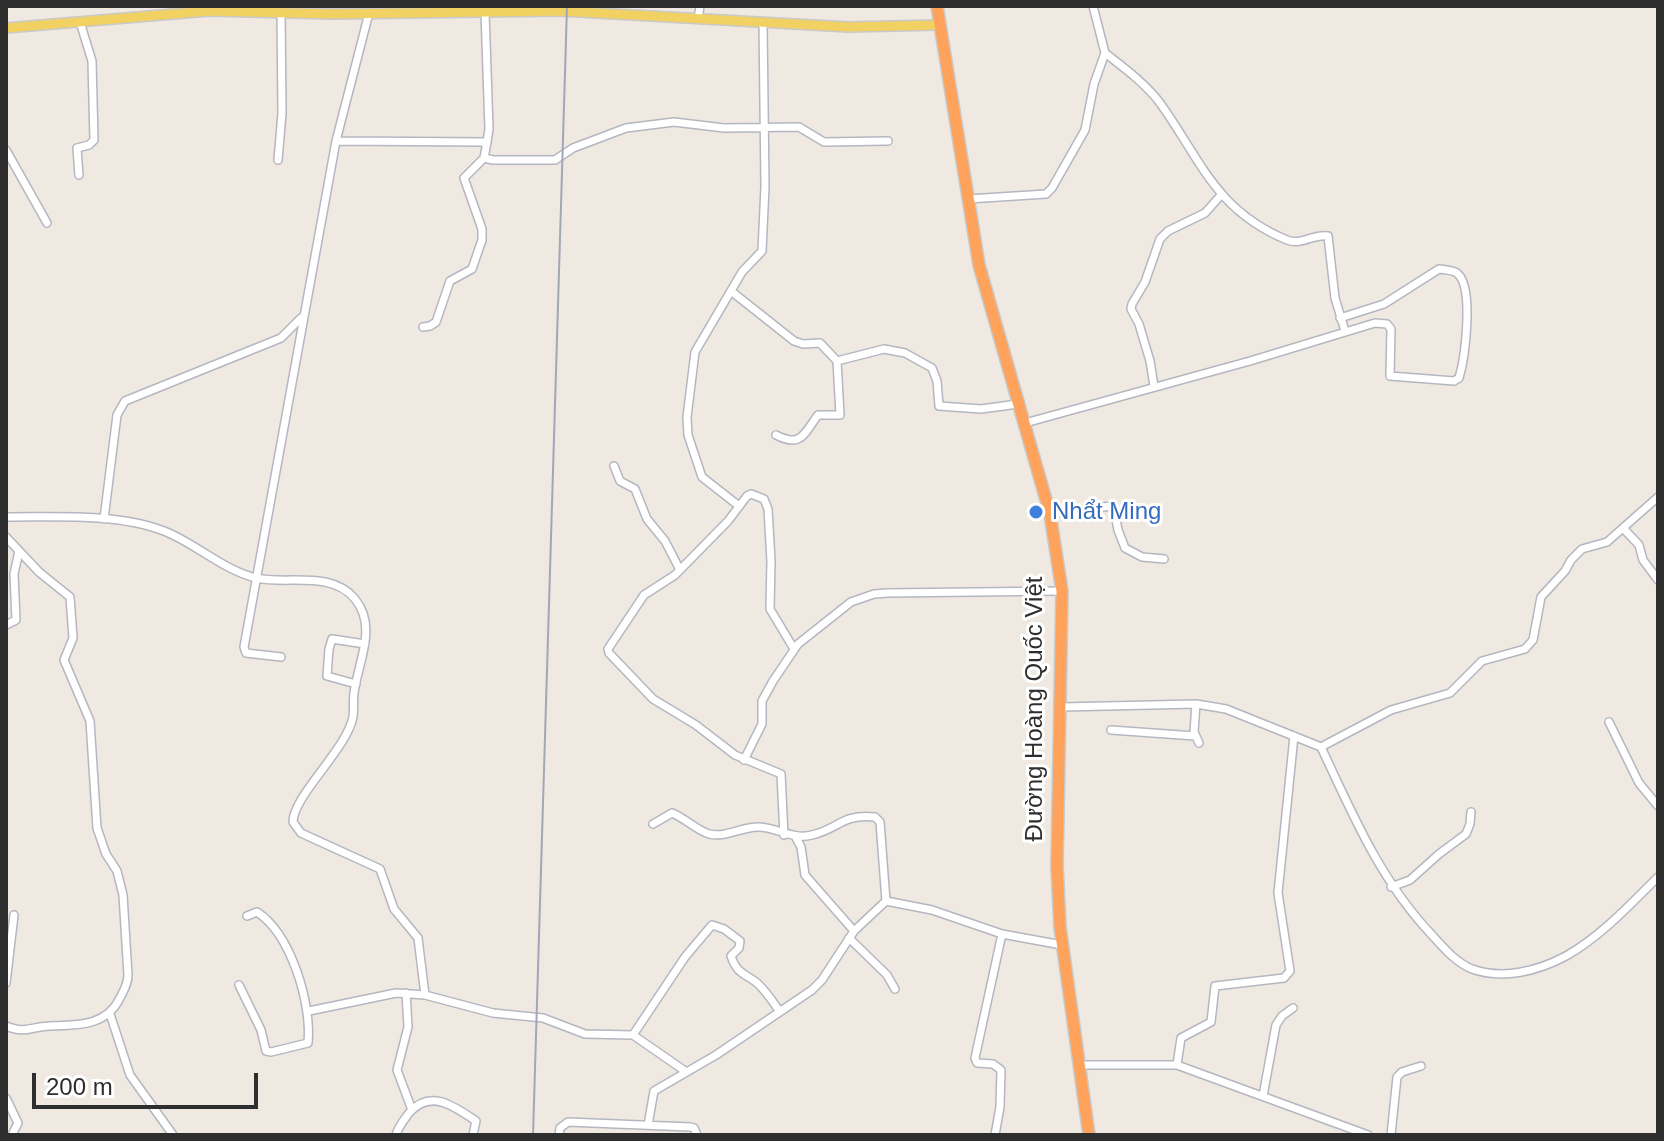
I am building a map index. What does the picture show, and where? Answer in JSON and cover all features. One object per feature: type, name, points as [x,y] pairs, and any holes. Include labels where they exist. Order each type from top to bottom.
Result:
[{"type":"highway","name":"Đường Hoàng Quốc Việt","points":[[937,6],[979,265],[1050,514],[1062,591],[1057,866],[1062,945],[1089,1135]]},
{"type":"main road","points":[[6,28],[210,9],[281,13],[561,9],[848,27],[940,25]]},
{"type":"street","points":[[698,19],[700,6]]},
{"type":"street","points":[[1093,6],[1105,53],[1158,101],[1221,195],[1256,223],[1289,241],[1303,242],[1327,235],[1340,318],[1345,331]]},
{"type":"street","points":[[281,657],[246,653],[244,650],[336,141],[375,11]]},
{"type":"street","points":[[423,327],[436,322],[450,281],[469,272],[482,240],[482,229],[464,178],[484,158],[489,129],[485,12]]},
{"type":"street","points":[[278,160],[282,113],[281,13]]},
{"type":"street","points":[[79,175],[76,151],[94,140],[92,61],[80,22]]},
{"type":"street","points":[[739,506],[702,477],[687,426],[693,357],[746,267],[762,251],[765,187],[763,22]]},
{"type":"street","points":[[968,199],[1050,191],[1085,130],[1094,84],[1105,53]]},
{"type":"street","points":[[484,158],[555,160],[573,148],[635,126],[674,122],[724,128],[799,127],[831,143],[888,141]]},
{"type":"street","points":[[336,141],[487,142]]},
{"type":"street","points":[[6,150],[47,223]]},
{"type":"street","points":[[1154,386],[1150,361],[1131,309],[1132,304],[1145,282],[1160,239],[1168,231],[1205,213],[1221,195]]},
{"type":"street","points":[[1025,423],[1375,323],[1387,324],[1391,335],[1390,376],[1456,381],[1460,376],[1468,317],[1461,278],[1455,272],[1439,269],[1384,304],[1340,318]]},
{"type":"street","points":[[731,291],[794,341],[820,343],[837,361],[840,415],[818,415],[804,435],[796,440],[786,440],[776,435]]},
{"type":"street","points":[[104,519],[117,415],[125,401],[281,338],[295,327],[304,313]]},
{"type":"street","points":[[837,361],[884,349],[895,350],[932,368],[937,381],[939,406],[981,409],[1018,404]]},
{"type":"street","points":[[614,466],[620,481],[635,489],[647,519],[665,541],[680,570]]},
{"type":"street","points":[[784,835],[781,774],[744,760],[647,694],[609,653],[609,645],[644,595],[680,570],[751,494],[758,495],[767,503],[770,609],[794,649]]},
{"type":"street","points":[[1321,747],[1391,710],[1450,693],[1482,661],[1525,649],[1533,640],[1539,602],[1544,591],[1582,549],[1607,542],[1658,497]]},
{"type":"street","points":[[1050,514],[1111,506],[1125,548],[1142,557],[1164,559]]},
{"type":"street","points":[[6,517],[104,519],[166,532],[256,578],[316,581],[346,590],[356,600],[363,614],[365,644],[352,723],[317,780],[295,808],[293,822],[301,833],[380,869],[394,909],[418,938],[425,995]]},
{"type":"street","points":[[1623,528],[1639,545],[1643,560],[1658,580]]},
{"type":"street","points":[[6,537],[43,576],[66,592],[73,605],[73,638],[64,660],[89,714],[97,828],[106,854],[117,871],[124,904],[128,981],[110,1014],[73,1026],[43,1027],[22,1032],[6,1026]]},
{"type":"street","points":[[6,625],[16,620],[14,574],[19,551]]},
{"type":"street","points":[[744,760],[762,724],[762,701],[794,649],[841,608],[874,594],[1062,591]]},
{"type":"street","points":[[356,684],[327,676],[330,641],[365,644]]},
{"type":"street","points":[[1111,730],[1197,740],[1196,704]]},
{"type":"street","points":[[1061,707],[1196,704],[1226,709],[1321,747],[1364,839],[1391,887],[1458,961],[1482,971],[1508,974],[1539,968],[1568,955],[1632,903],[1658,877]]},
{"type":"street","points":[[1609,722],[1643,789],[1658,806]]},
{"type":"street","points":[[1177,1065],[1181,1038],[1211,1022],[1215,986],[1284,978],[1290,971],[1278,893],[1294,736]]},
{"type":"street","points":[[1391,887],[1410,880],[1466,834],[1471,812]]},
{"type":"street","points":[[653,824],[672,813],[714,835],[757,827],[795,836],[819,833],[852,816],[878,818],[886,901]]},
{"type":"street","points":[[795,836],[801,847],[805,875],[854,931]]},
{"type":"street","points":[[886,901],[932,910],[1002,934],[1062,945]]},
{"type":"street","points":[[648,1125],[654,1091],[716,1055],[817,986],[854,931],[886,901]]},
{"type":"street","points":[[239,985],[259,1025],[268,1052],[308,1043],[309,1011],[277,929],[257,912],[247,916]]},
{"type":"street","points":[[6,983],[14,915]]},
{"type":"street","points":[[633,1035],[685,957],[712,925],[724,929],[740,941],[739,948],[731,956],[732,961],[742,977],[755,981],[780,1012]]},
{"type":"street","points":[[995,1135],[1000,1107],[1001,1070],[993,1064],[977,1063],[975,1058],[1002,934]]},
{"type":"street","points":[[849,938],[887,975],[895,989]]},
{"type":"street","points":[[406,993],[408,1027],[397,1070],[412,1110]]},
{"type":"street","points":[[309,1011],[338,1003],[406,993],[425,995],[493,1013],[543,1018],[585,1034],[633,1035],[685,1071]]},
{"type":"street","points":[[1263,1096],[1276,1025],[1293,1008]]},
{"type":"street","points":[[110,1014],[130,1075],[173,1135]]},
{"type":"street","points":[[1078,1065],[1177,1065],[1368,1135]]},
{"type":"street","points":[[1391,1135],[1397,1077],[1402,1072],[1421,1066]]},
{"type":"street","points":[[6,1098],[17,1118],[17,1128],[13,1134]]},
{"type":"street","points":[[396,1135],[412,1110],[425,1102],[447,1102],[476,1121],[473,1135]]},
{"type":"street","points":[[559,1135],[560,1128],[568,1122],[694,1128],[697,1135]]},
{"type":"railway","points":[[533,1135],[567,6]]},
{"type":"place","name":"Nhẩt Ming","points":[[1036,512]]}]
